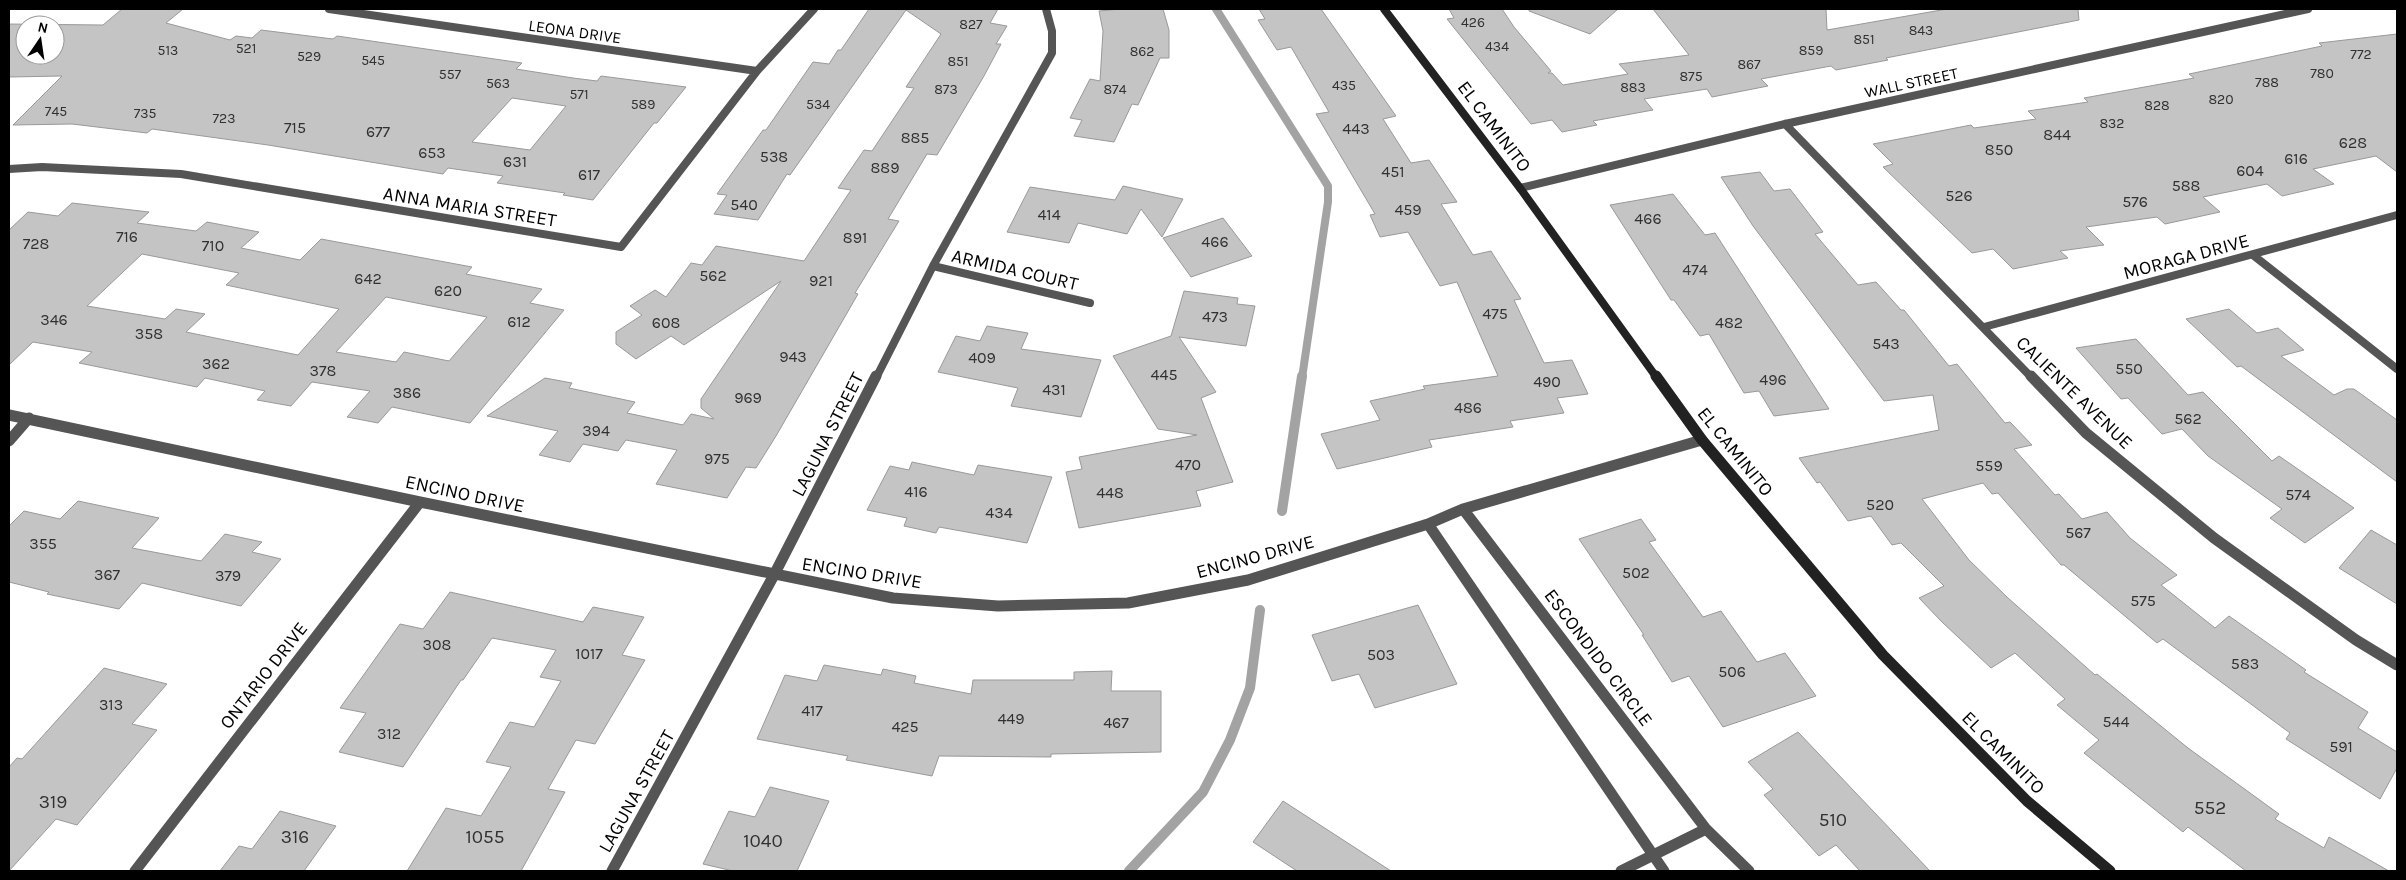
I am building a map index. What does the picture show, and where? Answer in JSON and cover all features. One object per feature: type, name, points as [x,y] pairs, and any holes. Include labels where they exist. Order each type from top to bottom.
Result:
[{"type":"street","name":"LEONA DRIVE","points":[[330,9],[757,71]]},
{"type":"street","name":"ANNA MARIA STREET","points":[[9,169],[42,167],[181,174],[621,247],[757,71],[814,9]]},
{"type":"street","name":"LAGUNA STREET","points":[[612,871],[774,575],[933,266],[1017,119],[1052,53],[1052,31],[1046,9]]},
{"type":"street","name":"EL CAMINITO","points":[[1384,9],[1520,188],[1702,440],[1883,654],[2027,802],[2110,871]]},
{"type":"street","name":"WALL STREET","points":[[1520,188],[1785,124],[2308,9]]},
{"type":"street","name":"CALIENTE AVENUE","points":[[1785,124],[2086,433],[2206,532],[2356,640],[2397,665]]},
{"type":"street","name":"MORAGA DRIVE","points":[[1984,327],[2397,215]]},
{"type":"street","points":[[2253,255],[2397,370]]},
{"type":"street","name":"ARMIDA COURT","points":[[933,266],[1090,303]]},
{"type":"street","name":"ENCINO DRIVE","points":[[9,415],[420,502],[893,598],[998,606],[1128,603],[1248,580],[1428,524],[1463,509],[1702,440]]},
{"type":"street","points":[[9,441],[29,418]]},
{"type":"street","name":"ONTARIO DRIVE","points":[[135,871],[420,502]]},
{"type":"street","name":"ESCONDIDO CIRCLE","points":[[1463,509],[1706,829],[1749,871]]},
{"type":"street","points":[[1428,524],[1664,871]]},
{"type":"street","points":[[1621,871],[1706,829]]},
{"type":"building","points":[[122,9],[183,9],[166,23],[230,40],[236,36],[252,38],[261,30],[333,39],[337,36],[522,63],[516,69],[573,78],[597,81],[601,76],[686,87],[657,123],[654,123],[593,200],[563,195],[565,193],[497,183],[503,176],[448,168],[443,174],[268,145],[152,129],[147,133],[72,124],[13,125],[62,76],[9,77],[9,24],[15,24],[15,65],[65,65],[65,25],[103,25]],"holes":[[[512,98],[566,106],[530,150],[472,142]]]},
{"type":"building","points":[[869,9],[998,9],[990,23],[1007,26],[996,44],[1001,44],[984,76],[937,155],[927,154],[888,219],[899,221],[855,293],[858,294],[756,468],[746,467],[727,498],[656,484],[677,450],[626,440],[618,451],[583,444],[570,462],[539,455],[558,431],[487,416],[545,378],[572,383],[569,388],[635,402],[627,413],[683,425],[691,414],[714,419],[701,408],[701,399],[781,281],[684,345],[671,336],[636,359],[616,344],[616,332],[642,315],[630,306],[655,290],[666,297],[691,263],[702,265],[716,246],[804,261],[851,190],[838,188],[864,150],[872,151],[914,88],[906,87],[941,34],[906,10],[790,175],[787,174],[758,220],[714,214],[727,195],[717,194],[763,130],[766,130],[813,62],[829,64]]},
{"type":"building","points":[[1163,9],[1169,30],[1169,58],[1160,58],[1138,105],[1132,104],[1114,142],[1074,136],[1082,120],[1070,118],[1090,79],[1100,81],[1103,31],[1099,11]]},
{"type":"building","points":[[1259,9],[1321,9],[1396,116],[1383,119],[1411,163],[1429,160],[1457,202],[1441,204],[1473,255],[1491,251],[1521,299],[1514,300],[1544,363],[1572,360],[1588,394],[1557,398],[1564,413],[1510,421],[1513,427],[1429,440],[1432,447],[1337,469],[1321,434],[1380,420],[1370,401],[1425,389],[1423,386],[1498,376],[1457,282],[1440,286],[1408,232],[1380,237],[1370,215],[1375,214],[1316,114],[1329,112],[1291,47],[1277,50],[1258,20],[1265,19]]},
{"type":"building","points":[[1449,9],[1502,9],[1514,27],[1551,71],[1548,73],[1552,73],[1563,85],[1628,74],[1619,64],[1689,55],[1653,9],[1826,9],[1827,30],[1947,9],[2078,9],[2079,20],[1886,58],[1888,60],[1836,70],[1831,66],[1761,79],[1768,86],[1712,97],[1707,89],[1644,99],[1653,110],[1593,121],[1597,125],[1562,132],[1552,120],[1531,124],[1447,19],[1454,18]]},
{"type":"building","points":[[1529,9],[1618,9],[1590,34],[1529,11]]},
{"type":"building","points":[[2397,34],[2397,172],[2376,156],[2313,169],[2334,184],[2282,196],[2267,184],[2203,197],[2220,212],[2165,224],[2157,217],[2086,227],[2104,245],[2060,251],[2068,258],[2013,269],[1993,249],[1972,253],[1883,167],[1893,164],[1873,144],[1971,125],[1974,128],[2036,119],[2028,111],[2088,102],[2084,98],[2194,78],[2189,74],[2322,46],[2319,43]]},
{"type":"building","points":[[1760,172],[1774,191],[1790,189],[1823,232],[1815,234],[1858,285],[1876,282],[1901,310],[1904,310],[1949,366],[1957,364],[2005,423],[2010,422],[2032,445],[2014,449],[2055,495],[2059,494],[2082,519],[2107,512],[2130,538],[2177,575],[2161,585],[2215,628],[2229,616],[2306,670],[2304,672],[2368,712],[2358,728],[2397,752],[2397,768],[2380,799],[2286,739],[2290,733],[2163,639],[2157,643],[2064,565],[2061,565],[1998,493],[1992,494],[1983,483],[1922,499],[1969,560],[2008,598],[2095,675],[2097,674],[2188,748],[2279,814],[2275,819],[2324,848],[2329,837],[2389,871],[2246,871],[2188,827],[2183,832],[2084,753],[2099,740],[2057,705],[2065,699],[2015,653],[1991,668],[1942,622],[1919,598],[1944,586],[1901,543],[1892,545],[1871,516],[1848,521],[1820,482],[1817,483],[1799,458],[1939,430],[1933,395],[1884,401],[1753,226],[1721,177]]},
{"type":"building","points":[[1123,186],[1183,199],[1162,237],[1141,209],[1127,234],[1078,223],[1069,243],[1007,232],[1030,187],[1115,200]]},
{"type":"building","points":[[1673,194],[1705,235],[1715,233],[1829,409],[1774,416],[1759,391],[1744,393],[1709,334],[1700,336],[1674,300],[1671,300],[1610,205]]},
{"type":"building","points":[[72,203],[149,212],[137,223],[196,231],[207,222],[259,232],[241,248],[300,260],[321,239],[472,267],[466,274],[542,289],[530,303],[564,310],[470,423],[392,407],[378,423],[347,417],[370,391],[312,382],[291,406],[257,400],[265,391],[205,378],[197,387],[79,363],[92,352],[33,342],[9,365],[9,230],[28,212],[58,216]],"holes":[[[142,254],[239,273],[226,285],[339,309],[298,355],[186,332],[205,314],[176,309],[165,319],[87,306]],[[386,297],[487,317],[449,361],[404,352],[396,362],[336,352]]]},
{"type":"building","points":[[1223,218],[1252,256],[1191,277],[1163,238]]},
{"type":"building","points":[[1184,291],[1238,298],[1237,304],[1255,306],[1246,346],[1179,337],[1216,392],[1201,398],[1233,482],[1196,491],[1201,506],[1079,528],[1066,472],[1082,469],[1079,457],[1197,435],[1158,429],[1113,356],[1171,336]]},
{"type":"building","points":[[2229,309],[2257,333],[2278,328],[2304,350],[2281,356],[2334,395],[2347,389],[2354,389],[2397,420],[2397,482],[2241,366],[2237,367],[2186,319]]},
{"type":"building","points":[[987,326],[1028,333],[1021,349],[1101,360],[1081,417],[1011,406],[1018,388],[938,372],[956,336],[980,341]]},
{"type":"building","points":[[2136,339],[2188,395],[2203,392],[2272,461],[2279,456],[2354,508],[2305,543],[2270,518],[2282,509],[2208,456],[2182,429],[2162,434],[2128,398],[2121,399],[2076,348]]},
{"type":"building","points":[[912,462],[974,475],[978,465],[1052,477],[1027,543],[939,527],[936,533],[904,526],[907,518],[867,510],[890,466],[909,470]]},
{"type":"building","points":[[78,501],[159,518],[132,548],[201,561],[225,534],[262,542],[252,552],[281,559],[241,606],[142,583],[119,609],[47,594],[49,592],[9,582],[9,526],[24,511],[60,519]]},
{"type":"building","points":[[1641,519],[1656,540],[1649,542],[1703,617],[1721,611],[1757,662],[1785,653],[1816,696],[1723,727],[1689,676],[1672,682],[1642,635],[1644,635],[1579,539]]},
{"type":"building","points":[[2371,530],[2397,545],[2397,604],[2339,568]]},
{"type":"building","points":[[450,592],[583,622],[593,607],[644,617],[622,655],[645,660],[595,744],[576,740],[548,789],[565,792],[521,871],[407,871],[446,808],[481,816],[511,767],[486,762],[510,722],[534,727],[561,681],[540,677],[556,650],[492,638],[463,680],[461,680],[403,767],[339,752],[366,713],[340,708],[400,624],[423,629]]},
{"type":"building","points":[[1418,605],[1457,684],[1375,708],[1359,674],[1332,681],[1312,635]]},
{"type":"building","points":[[824,665],[881,675],[883,669],[916,676],[914,683],[971,694],[973,680],[1074,680],[1074,672],[1112,671],[1111,691],[1161,691],[1161,752],[1051,754],[1051,757],[939,756],[932,776],[846,760],[848,756],[757,739],[785,675],[817,681]]},
{"type":"building","points":[[104,668],[167,684],[132,724],[157,730],[77,825],[56,819],[9,871],[9,767],[17,758],[22,759]]},
{"type":"building","points":[[1798,732],[1930,871],[1860,871],[1836,845],[1819,856],[1764,795],[1773,789],[1748,762]]},
{"type":"building","points":[[770,787],[829,801],[797,871],[733,871],[703,864],[729,811],[755,817]]},
{"type":"building","points":[[1283,801],[1391,871],[1297,871],[1253,842]]},
{"type":"building","points":[[280,811],[336,826],[304,871],[220,871],[239,846],[252,849]]},
{"type":"waterway","points":[[1216,9],[1328,186],[1328,202],[1302,378]]},
{"type":"waterway","points":[[1282,511],[1302,376]]},
{"type":"waterway","points":[[1129,871],[1203,792],[1230,740],[1250,688],[1260,610]]}]
